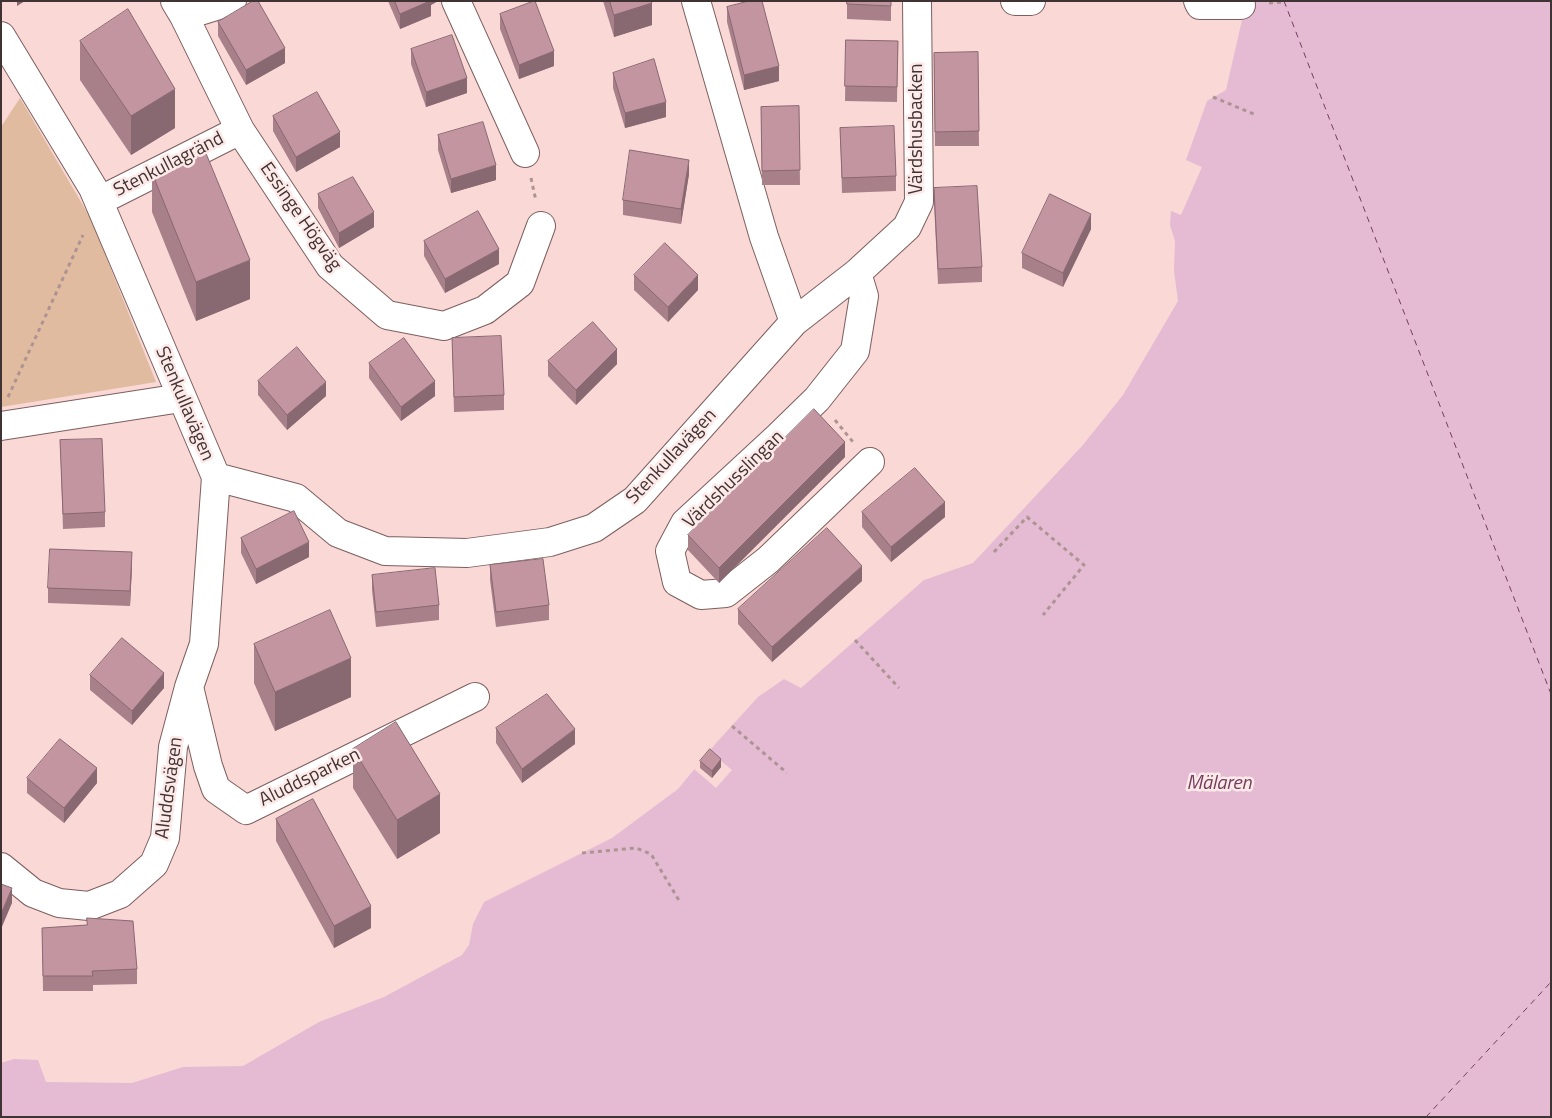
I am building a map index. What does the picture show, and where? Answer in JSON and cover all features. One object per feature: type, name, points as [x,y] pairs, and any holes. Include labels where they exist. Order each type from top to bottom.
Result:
[{"type":"street","points":[[180,8],[232,1]]},
{"type":"street","points":[[456,1],[525,153]]},
{"type":"street","points":[[696,1],[764,237],[794,322]]},
{"type":"street","name":"Värdshusbacken","points":[[794,322],[857,273],[907,227],[918,202],[917,1]]},
{"type":"street","points":[[1015,1],[1031,1]]},
{"type":"street","points":[[1198,1],[1200,5],[1241,5]]},
{"type":"street","name":"Essinge Högväg","points":[[180,8],[240,130],[330,266],[386,315],[444,326],[485,310],[520,284],[541,226]]},
{"type":"street","name":"Stenkullavägen","points":[[1,36],[99,200],[181,398],[216,477],[296,498],[338,532],[385,551],[467,553],[550,542],[594,528],[635,500],[794,322]]},
{"type":"street","name":"Stenkullagränd","points":[[99,200],[240,130]]},
{"type":"street","name":"Värdshusslingan","points":[[857,273],[864,296],[855,351],[817,399],[685,523],[670,550],[677,582],[700,595],[726,594],[768,560],[870,462]]},
{"type":"street","points":[[3,414],[181,398]]},
{"type":"street","name":"Aluddsvägen","points":[[1,867],[33,893],[59,903],[89,906],[120,894],[154,864],[165,838],[173,747],[189,687],[204,644],[216,477]]},
{"type":"street","name":"Aluddsparken","points":[[189,687],[208,766],[216,789],[246,810],[475,697]]},
{"type":"path","points":[[1213,97],[1256,115]]},
{"type":"path","points":[[525,153],[541,226]]},
{"type":"path","points":[[3,414],[99,200]]},
{"type":"path","points":[[817,399],[870,462]]},
{"type":"path","points":[[994,552],[1027,516],[1084,565],[1042,614]]},
{"type":"path","points":[[855,640],[899,688]]},
{"type":"path","points":[[732,726],[787,773]]},
{"type":"path","points":[[582,853],[636,848],[651,854],[680,902]]},
{"type":"shaded area","points":[[20,98],[91,219],[156,382],[1,407],[1,127]]},
{"type":"water","name":"Mälaren","points":[[1240,1],[1551,1],[1551,1117],[1,1117],[1,1063],[14,1059],[38,1060],[46,1082],[132,1083],[183,1067],[243,1066],[319,1022],[384,997],[462,955],[469,945],[473,924],[484,902],[612,838],[678,789],[758,697],[784,679],[801,688],[924,580],[973,563],[1082,446],[1123,395],[1178,301],[1174,271],[1175,241],[1170,225],[1171,211],[1181,215],[1202,167],[1186,160],[1207,101],[1226,90],[1242,20]]},
{"type":"pier","points":[[709,751],[732,770],[716,788],[694,769]]},
{"type":"building","points":[[253,1],[258,1],[285,48],[246,70],[218,22]]},
{"type":"building","points":[[395,1],[430,1],[400,14]]},
{"type":"building","points":[[535,1],[554,51],[519,65],[500,14]]},
{"type":"building","points":[[610,1],[651,1],[652,3],[614,15]]},
{"type":"building","points":[[749,1],[762,1],[779,66],[744,75],[727,7]]},
{"type":"building","points":[[847,1],[891,1],[891,6],[847,4]]},
{"type":"building","points":[[128,9],[175,89],[131,116],[80,41]]},
{"type":"building","points":[[452,35],[467,78],[426,92],[411,49]]},
{"type":"building","points":[[846,40],[898,41],[897,87],[845,86]]},
{"type":"building","points":[[978,52],[979,131],[935,132],[934,53]]},
{"type":"building","points":[[654,59],[666,102],[625,113],[613,73]]},
{"type":"building","points":[[317,92],[340,132],[296,157],[273,116]]},
{"type":"building","points":[[799,106],[800,170],[762,171],[761,107]]},
{"type":"building","points":[[483,122],[496,165],[451,179],[438,135]]},
{"type":"building","points":[[894,126],[896,176],[842,178],[840,128]]},
{"type":"building","points":[[630,150],[689,160],[681,209],[623,200]]},
{"type":"building","points":[[205,151],[250,260],[196,282],[152,173]]},
{"type":"building","points":[[353,177],[374,212],[339,233],[318,194]]},
{"type":"building","points":[[977,186],[982,267],[938,269],[934,188]]},
{"type":"building","points":[[1050,194],[1091,214],[1063,273],[1022,253]]},
{"type":"building","points":[[478,211],[499,249],[445,279],[424,241]]},
{"type":"building","points":[[665,243],[698,275],[668,307],[634,275]]},
{"type":"building","points":[[593,322],[617,349],[576,390],[548,361]]},
{"type":"building","points":[[501,336],[504,395],[454,397],[452,338]]},
{"type":"building","points":[[404,338],[435,381],[401,407],[369,363]]},
{"type":"building","points":[[297,347],[326,382],[287,415],[258,381]]},
{"type":"building","points":[[814,409],[845,442],[719,568],[688,535]]},
{"type":"building","points":[[102,439],[105,512],[63,514],[60,440]]},
{"type":"building","points":[[915,468],[945,502],[891,547],[862,512]]},
{"type":"building","points":[[294,511],[309,542],[256,569],[241,538]]},
{"type":"building","points":[[827,528],[862,566],[772,647],[738,609]]},
{"type":"building","points":[[50,549],[132,552],[130,591],[48,588]]},
{"type":"building","points":[[543,559],[549,605],[496,612],[490,565]]},
{"type":"building","points":[[435,568],[439,605],[376,612],[372,575]]},
{"type":"building","points":[[330,610],[351,658],[275,692],[254,644]]},
{"type":"building","points":[[122,638],[164,673],[132,711],[90,675]]},
{"type":"building","points":[[547,694],[575,729],[522,769],[496,728]]},
{"type":"building","points":[[396,722],[440,794],[397,820],[353,749]]},
{"type":"building","points":[[60,739],[97,768],[64,808],[27,778]]},
{"type":"building","points":[[710,749],[721,759],[712,771],[700,761]]},
{"type":"building","points":[[313,799],[371,906],[334,926],[276,819]]},
{"type":"building","points":[[1,884],[12,888],[1,914]]},
{"type":"building","points":[[87,918],[133,921],[137,969],[92,971],[93,976],[43,976],[42,928],[87,925]]},
{"type":"ferry route","points":[[1284,1],[1551,694]]},
{"type":"ferry route","points":[[1426,1117],[1551,982]]}]
